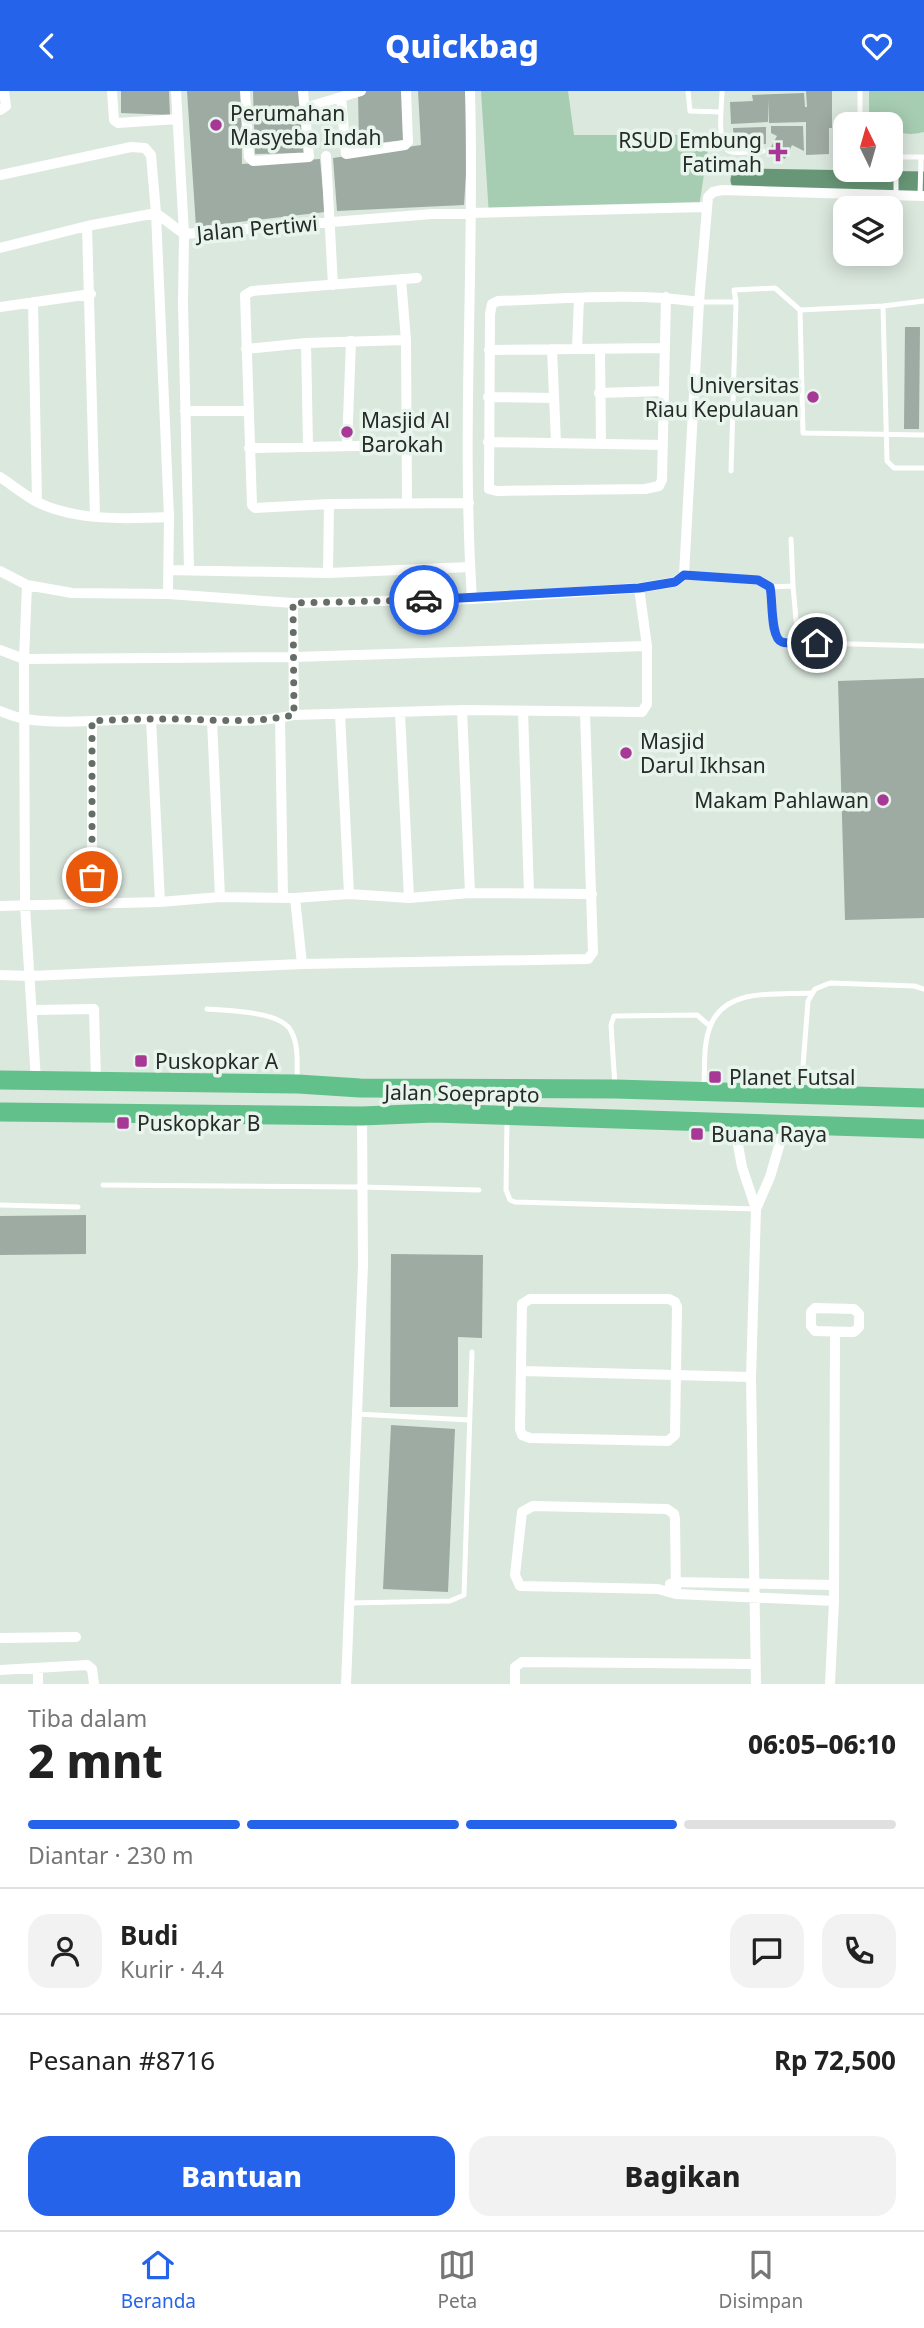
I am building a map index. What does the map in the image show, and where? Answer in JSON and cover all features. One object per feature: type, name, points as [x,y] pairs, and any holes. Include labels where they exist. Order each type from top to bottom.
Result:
[{"type":"highway","name":"Jalan Soeprapto","points":[[0,1080],[298,1084],[360,1089],[615,1089],[924,1098]]},
{"type":"highway","points":[[433,1089],[434,1113]]},
{"type":"highway","name":"Jalan Soeprapto","points":[[0,1112],[362,1116],[434,1113],[924,1129]]},
{"type":"street","points":[[0,110],[6,106],[4,91]]},
{"type":"street","points":[[112,91],[114,120],[118,123],[177,119]]},
{"type":"street","points":[[176,91],[184,234],[189,569]]},
{"type":"street","points":[[245,91],[250,160],[326,156],[405,145],[408,142],[406,91]]},
{"type":"street","points":[[303,91],[309,157]]},
{"type":"street","points":[[305,108],[361,91]]},
{"type":"street","points":[[470,91],[468,352],[472,599]]},
{"type":"street","points":[[341,98],[346,154]]},
{"type":"street","points":[[0,175],[140,146],[151,155],[156,213],[169,517],[167,594]]},
{"type":"street","name":"Jalan Pertiwi","points":[[326,156],[329,221]]},
{"type":"street","points":[[0,571],[27,585],[72,593],[167,594],[293,603],[472,599],[639,588],[675,582],[684,575],[705,207],[710,194],[722,190],[921,193]]},
{"type":"street","name":"Jalan Pertiwi","points":[[184,234],[329,221],[471,213],[705,207]]},
{"type":"street","points":[[0,248],[87,226],[156,213],[184,234]]},
{"type":"street","points":[[329,221],[332,285]]},
{"type":"street","points":[[87,226],[91,293],[95,516]]},
{"type":"street","points":[[417,278],[252,291],[245,295],[251,499],[255,508],[329,504],[469,503]]},
{"type":"street","points":[[401,279],[406,340],[407,503]]},
{"type":"street","points":[[0,307],[91,293]]},
{"type":"street","points":[[666,297],[662,481],[654,488],[489,489],[490,307],[495,303],[579,298],[666,297],[699,302]]},
{"type":"street","points":[[577,349],[579,298]]},
{"type":"street","points":[[33,302],[37,502]]},
{"type":"street","points":[[246,349],[306,343],[406,340]]},
{"type":"street","points":[[347,446],[351,341]]},
{"type":"street","points":[[306,343],[308,446]]},
{"type":"street","points":[[489,349],[665,348]]},
{"type":"street","points":[[552,349],[556,443]]},
{"type":"street","points":[[600,349],[601,444]]},
{"type":"street","points":[[599,393],[664,391]]},
{"type":"street","points":[[488,397],[554,398]]},
{"type":"street","points":[[186,411],[248,411]]},
{"type":"street","points":[[488,442],[663,445]]},
{"type":"street","points":[[249,448],[407,445]]},
{"type":"street","points":[[0,477],[37,502],[67,513],[169,517]]},
{"type":"street","points":[[328,573],[329,504]]},
{"type":"street","points":[[169,570],[328,573],[470,567]]},
{"type":"street","points":[[27,585],[24,659],[25,905],[36,1081]]},
{"type":"street","points":[[0,711],[25,719],[92,721],[280,718],[294,715],[463,710],[644,711],[647,704],[647,646],[639,588]]},
{"type":"street","points":[[293,603],[294,715]]},
{"type":"street","points":[[0,650],[24,659],[294,657],[647,646]]},
{"type":"street","points":[[463,710],[470,893]]},
{"type":"street","points":[[523,711],[529,893]]},
{"type":"street","points":[[0,975],[31,976],[302,964],[588,958],[593,952],[585,712]]},
{"type":"street","points":[[400,713],[409,898]]},
{"type":"street","points":[[340,714],[349,894]]},
{"type":"street","points":[[280,718],[283,897]]},
{"type":"street","points":[[151,719],[160,902]]},
{"type":"street","points":[[212,720],[220,897]]},
{"type":"street","points":[[92,721],[92,903]]},
{"type":"street","points":[[0,906],[160,902],[220,897],[295,898],[349,894],[409,898],[470,893],[592,894]]},
{"type":"street","points":[[295,898],[302,964]]},
{"type":"street","points":[[33,1010],[94,1009],[96,1081]]},
{"type":"street","points":[[346,1684],[363,1265],[362,1116]]},
{"type":"street","points":[[734,1123],[742,1167],[756,1209],[751,1377],[756,1684]]},
{"type":"street","points":[[756,1209],[785,1126]]},
{"type":"street","points":[[527,1299],[675,1302],[677,1375],[675,1435],[671,1440],[530,1438],[522,1435],[522,1304],[527,1299]]},
{"type":"street","points":[[854,1309],[858,1312],[857,1330],[835,1332],[818,1332],[813,1329],[812,1310],[854,1309]]},
{"type":"street","points":[[830,1684],[834,1601],[835,1332]]},
{"type":"street","points":[[521,1371],[751,1377]]},
{"type":"street","points":[[676,1588],[675,1519],[674,1514],[667,1509],[533,1506],[522,1512],[515,1575],[520,1586],[658,1589],[754,1584],[834,1585]]},
{"type":"street","points":[[676,1588],[754,1599],[834,1601]]},
{"type":"street","points":[[0,1638],[76,1637]]},
{"type":"street","points":[[515,1684],[516,1667],[522,1662],[755,1664]]},
{"type":"street","points":[[0,1670],[87,1665],[92,1669],[94,1684]]},
{"type":"street","points":[[37,1669],[38,1684]]},
{"type":"lane","points":[[688,91],[690,111],[721,112]]},
{"type":"lane","points":[[722,91],[721,142],[732,152],[763,151]]},
{"type":"lane","points":[[860,91],[860,112]]},
{"type":"lane","points":[[903,159],[921,159],[921,193]]},
{"type":"lane","points":[[895,182],[896,192]]},
{"type":"lane","points":[[731,471],[736,302],[734,290],[775,288],[800,310],[924,301]]},
{"type":"lane","points":[[699,302],[736,302]]},
{"type":"lane","points":[[883,306],[889,465],[894,468],[924,468]]},
{"type":"lane","points":[[800,310],[803,433],[924,435]]},
{"type":"lane","points":[[791,539],[798,642]]},
{"type":"lane","points":[[684,575],[758,580],[770,587],[793,586]]},
{"type":"lane","points":[[770,587],[774,631],[782,642],[924,646]]},
{"type":"lane","points":[[704,1093],[706,1044],[710,1026],[725,1005],[743,996],[811,993],[830,983],[914,986],[924,989]]},
{"type":"lane","points":[[801,1095],[808,1001],[811,993]]},
{"type":"lane","points":[[207,1009],[273,1017],[286,1024],[294,1038],[298,1084]]},
{"type":"lane","points":[[615,1089],[611,1025],[614,1016],[697,1015],[710,1026]]},
{"type":"lane","points":[[507,1116],[506,1190],[510,1200],[515,1202],[756,1209]]},
{"type":"lane","points":[[103,1185],[361,1187],[479,1191]]},
{"type":"lane","points":[[0,1205],[78,1207]]},
{"type":"lane","points":[[349,1603],[450,1601],[464,1595],[471,1352]]},
{"type":"lane","points":[[357,1414],[469,1420]]},
{"type":"green space","points":[[481,91],[568,91],[574,135],[710,135],[699,207],[489,216]]},
{"type":"green space","points":[[869,91],[924,91],[924,132],[903,133],[903,112],[869,112]]},
{"type":"building","name":"Perumahan Masyeba Indah","points":[[121,91],[169,91],[170,115],[121,113]]},
{"type":"building","name":"Perumahan Masyeba Indah","points":[[187,91],[241,91],[242,164],[320,159],[325,212],[196,227]]},
{"type":"building","name":"Perumahan Masyeba Indah","points":[[253,91],[301,91],[306,153],[255,154]]},
{"type":"building","points":[[402,91],[405,140],[359,145],[358,92]]},
{"type":"building","name":"Perumahan Masyeba Indah","points":[[418,91],[467,91],[468,144],[464,205],[337,211],[333,158],[421,145]]},
{"type":"building","points":[[806,91],[832,91],[829,154],[806,155],[806,122],[769,123],[768,99],[768,122],[731,124],[730,102],[753,101],[752,95],[804,93],[807,107]]},
{"type":"building","points":[[771,126],[803,126],[804,151],[792,145],[785,159],[775,154],[777,150],[771,147],[777,136],[771,133]]},
{"type":"building","points":[[766,127],[766,144],[734,145],[733,128]]},
{"type":"building","points":[[905,327],[920,327],[919,429],[904,429]]},
{"type":"building","name":"Makam Pahlawan","points":[[924,678],[924,918],[845,920],[838,681]]},
{"type":"building","points":[[86,1215],[86,1254],[0,1255],[0,1216]]},
{"type":"building","points":[[391,1254],[483,1255],[482,1338],[458,1337],[458,1407],[390,1407]]},
{"type":"building","points":[[391,1425],[455,1429],[448,1592],[383,1589]]},
{"type":"waterway","points":[[742,180],[924,183]]},
{"type":"way so far","points":[[92,877],[92,721],[234,720],[294,715],[293,603],[424,600]]},
{"type":"place","name":"Perumahan Masyeba Indah","points":[[216,125]]},
{"type":"place","name":"RSUD Embung Fatimah","points":[[778,152]]},
{"type":"place","name":"Universitas Riau Kepulauan","points":[[813,397]]},
{"type":"place","name":"Masjid Al Barokah","points":[[347,432]]},
{"type":"place","name":"Masjid Darul Ikhsan","points":[[626,753]]},
{"type":"place","name":"Makam Pahlawan","points":[[883,800]]},
{"type":"place","name":"Puskopkar A","points":[[141,1061]]},
{"type":"place","name":"Planet Futsal","points":[[715,1077]]},
{"type":"place","name":"Puskopkar B","points":[[123,1123]]},
{"type":"place","name":"Buana Raya","points":[[697,1134]]},
{"type":"route","points":[[424,600],[639,588],[675,582],[684,575],[758,580],[770,587],[777,638],[782,642],[817,643]]}]
